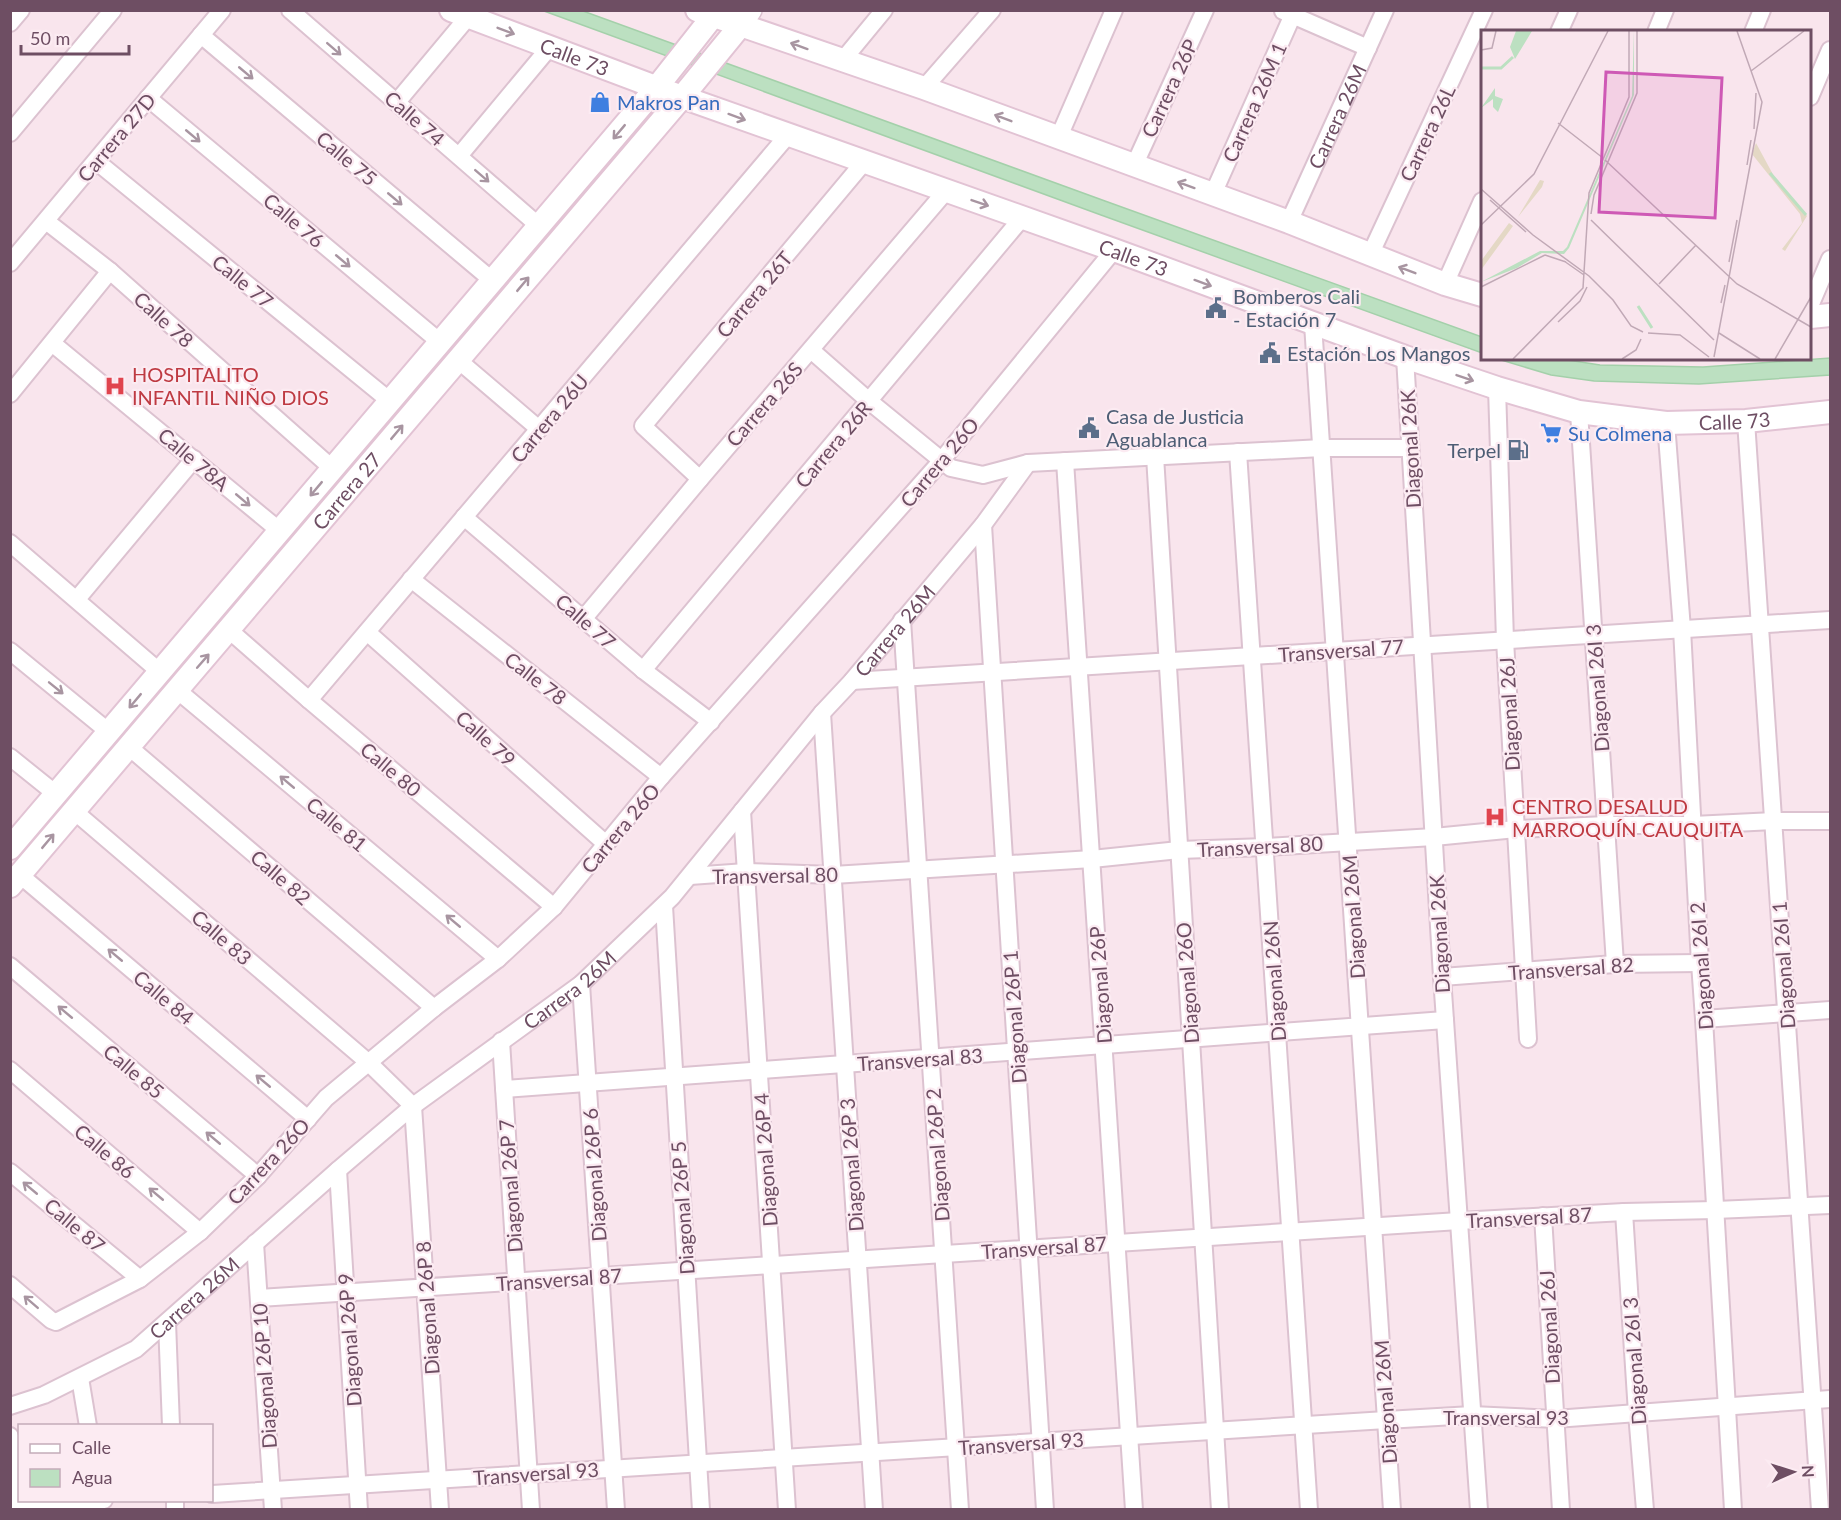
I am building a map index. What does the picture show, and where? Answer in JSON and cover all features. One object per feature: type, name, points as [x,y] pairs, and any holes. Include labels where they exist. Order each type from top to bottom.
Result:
[{"type":"main road","points":[[657,87],[697,37],[709,12],[746,18],[842,61],[924,88],[1289,222],[1445,284],[1481,296]]},
{"type":"main road","name":"Calle 73","points":[[460,14],[682,97],[1114,250],[1405,357],[1497,388],[1579,412],[1665,423],[1746,421],[1830,412]]},
{"type":"main road","points":[[682,97],[746,18]]},
{"type":"main road","name":"Carrera 27","points":[[10,848],[657,87]]},
{"type":"main road","name":"Carrera 27","points":[[15,880],[682,97]]},
{"type":"main road","points":[[1811,317],[1830,315]]},
{"type":"street","points":[[10,23],[21,10]]},
{"type":"street","points":[[10,134],[113,10]]},
{"type":"street","name":"Carrera 27D","points":[[10,263],[222,10]]},
{"type":"street","name":"Calle 74","points":[[290,10],[539,226]]},
{"type":"street","points":[[842,61],[884,10]]},
{"type":"street","points":[[924,88],[992,10]]},
{"type":"street","points":[[1058,139],[1114,10]]},
{"type":"street","name":"Carrera 26P","points":[[1134,166],[1205,10]]},
{"type":"street","name":"Carrera 26M","points":[[1289,222],[1385,10]]},
{"type":"street","name":"Carrera 26L","points":[[1370,255],[1484,10]]},
{"type":"street","points":[[1560,30],[1569,10]]},
{"type":"street","points":[[1657,30],[1665,10]]},
{"type":"street","points":[[1754,30],[1762,10]]},
{"type":"street","points":[[1290,12],[1368,48]]},
{"type":"street","name":"Carrera 26M 1","points":[[1212,194],[1290,12]]},
{"type":"street","points":[[397,102],[460,14]]},
{"type":"street","name":"Calle 75","points":[[201,35],[493,281]]},
{"type":"street","points":[[459,156],[549,48]]},
{"type":"street","points":[[1811,93],[1830,50]]},
{"type":"street","name":"Calle 76","points":[[148,98],[440,342]]},
{"type":"street","name":"Carrera 26U","points":[[309,700],[789,135]]},
{"type":"street","name":"Calle 77","points":[[96,161],[390,400]]},
{"type":"street","name":"Carrera 26T","points":[[700,479],[643,426],[864,162]]},
{"type":"street","name":"Carrera 26S","points":[[584,618],[946,191]]},
{"type":"street","points":[[1445,284],[1481,203]]},
{"type":"street","name":"Carrera 26R","points":[[643,670],[1022,218]]},
{"type":"street","name":"Calle 78","points":[[46,221],[110,271],[333,469]]},
{"type":"street","name":"Carrera 26O","points":[[10,1285],[56,1322],[140,1279],[200,1232],[258,1176],[326,1098],[434,1008],[498,959],[554,907],[661,777],[941,460],[1114,250]]},
{"type":"street","points":[[1811,302],[1830,259]]},
{"type":"street","points":[[10,393],[110,271]]},
{"type":"street","name":"Diagonal 26M","points":[[1313,324],[1392,1509]]},
{"type":"street","name":"Calle 78A","points":[[52,343],[280,531]]},
{"type":"street","points":[[811,350],[951,468],[983,475],[1028,463],[1322,448],[1410,448]]},
{"type":"street","name":"Diagonal 26K","points":[[1405,357],[1442,977],[1479,1509]]},
{"type":"street","points":[[458,360],[539,429]]},
{"type":"street","name":"Diagonal 26J","points":[[1497,388],[1505,640],[1528,1039]]},
{"type":"street","name":"Diagonal 26I 3","points":[[1579,412],[1615,964]]},
{"type":"street","name":"Diagonal 26I 1","points":[[1746,421],[1820,1509]]},
{"type":"street","name":"Diagonal 26I 2","points":[[1665,423],[1682,629],[1733,1509]]},
{"type":"street","name":"Diagonal 26N","points":[[1238,452],[1309,1509]]},
{"type":"street","name":"Diagonal 26O","points":[[1155,456],[1220,1509]]},
{"type":"street","points":[[77,599],[194,459]]},
{"type":"street","name":"Diagonal 26P","points":[[1065,461],[1134,1509]]},
{"type":"street","name":"Carrera 26M","points":[[10,1406],[44,1395],[136,1349],[413,1106],[581,984],[664,906],[690,876],[822,713],[852,681],[983,525],[1028,463]]},
{"type":"street","name":"Calle 77","points":[[464,517],[643,670],[711,722]]},
{"type":"street","name":"Diagonal 26P 1","points":[[983,525],[1045,1509]]},
{"type":"street","points":[[10,543],[160,672]]},
{"type":"street","name":"Calle 78","points":[[411,579],[661,777]]},
{"type":"street","name":"Diagonal 26P 2","points":[[902,620],[960,1509]]},
{"type":"street","name":"Transversal 77","points":[[852,681],[1830,620]]},
{"type":"street","name":"Calle 80","points":[[229,630],[554,907]]},
{"type":"street","name":"Calle 79","points":[[367,632],[606,844]]},
{"type":"street","points":[[10,651],[109,732]]},
{"type":"street","name":"Calle 81","points":[[177,690],[498,959]]},
{"type":"street","name":"Diagonal 26P 3","points":[[822,713],[874,1509]]},
{"type":"street","name":"Calle 82","points":[[129,747],[434,1008]]},
{"type":"street","points":[[10,757],[56,794]]},
{"type":"street","name":"Calle 83","points":[[74,811],[369,1063],[413,1106]]},
{"type":"street","name":"Diagonal 26P 4","points":[[742,811],[787,1509]]},
{"type":"street","name":"Transversal 80","points":[[690,876],[746,872],[833,875],[1092,859],[1179,850],[1434,837],[1516,829],[1830,820]]},
{"type":"street","name":"Calle 84","points":[[15,880],[308,1119]]},
{"type":"street","name":"Diagonal 26P 5","points":[[664,906],[701,1509]]},
{"type":"street","name":"Transversal 82","points":[[1442,977],[1615,964],[1700,963]]},
{"type":"street","name":"Calle 85","points":[[10,966],[258,1176]]},
{"type":"street","name":"Diagonal 26P 6","points":[[581,984],[616,1509]]},
{"type":"street","points":[[1704,1019],[1830,1010]]},
{"type":"street","name":"Transversal 83","points":[[504,1089],[1445,1020]]},
{"type":"street","name":"Diagonal 26P 7","points":[[501,1041],[531,1509]]},
{"type":"street","name":"Calle 86","points":[[10,1070],[200,1232]]},
{"type":"street","name":"Diagonal 26P 8","points":[[413,1106],[440,1509]]},
{"type":"street","name":"Diagonal 26P 9","points":[[338,1170],[359,1509]]},
{"type":"street","name":"Calle 87","points":[[10,1172],[140,1279]]},
{"type":"street","name":"Transversal 87","points":[[259,1298],[1373,1226],[1624,1212],[1830,1205]]},
{"type":"street","name":"Diagonal 26I 3","points":[[1624,1212],[1645,1509]]},
{"type":"street","name":"Diagonal 26J","points":[[1543,1216],[1561,1509]]},
{"type":"street","name":"Diagonal 26P 10","points":[[255,1243],[273,1509]]},
{"type":"street","points":[[167,1322],[171,1424]]},
{"type":"street","points":[[80,1378],[88,1424]]},
{"type":"street","name":"Transversal 93","points":[[213,1494],[1386,1420],[1472,1415],[1555,1419],[1830,1399]]},
{"type":"street","points":[[10,1436],[13,1507],[86,1502]]},
{"type":"water","points":[[544,11],[583,11],[1481,337],[1481,353]]},
{"type":"water","points":[[1830,358],[1830,375],[1699,384],[1594,381],[1551,375],[1501,360],[1568,360],[1600,365],[1703,367]]},
{"type":"place","name":"Makros Pan","points":[[600,102]]},
{"type":"place","name":"Bomberos Cali - Estación 7","points":[[1216,308]]},
{"type":"place","name":"Estación Los Mangos","points":[[1270,353]]},
{"type":"place","name":"HOSPITALITO INFANTIL NIÑO DIOS","points":[[115,386]]},
{"type":"place","name":"Casa de Justicia Aguablanca","points":[[1089,428]]},
{"type":"place","name":"Su Colmena","points":[[1551,433]]},
{"type":"place","name":"Terpel","points":[[1518,450]]},
{"type":"place","name":"CENTRO DESALUD MARROQUÍN CAUQUITA","points":[[1495,817]]}]
